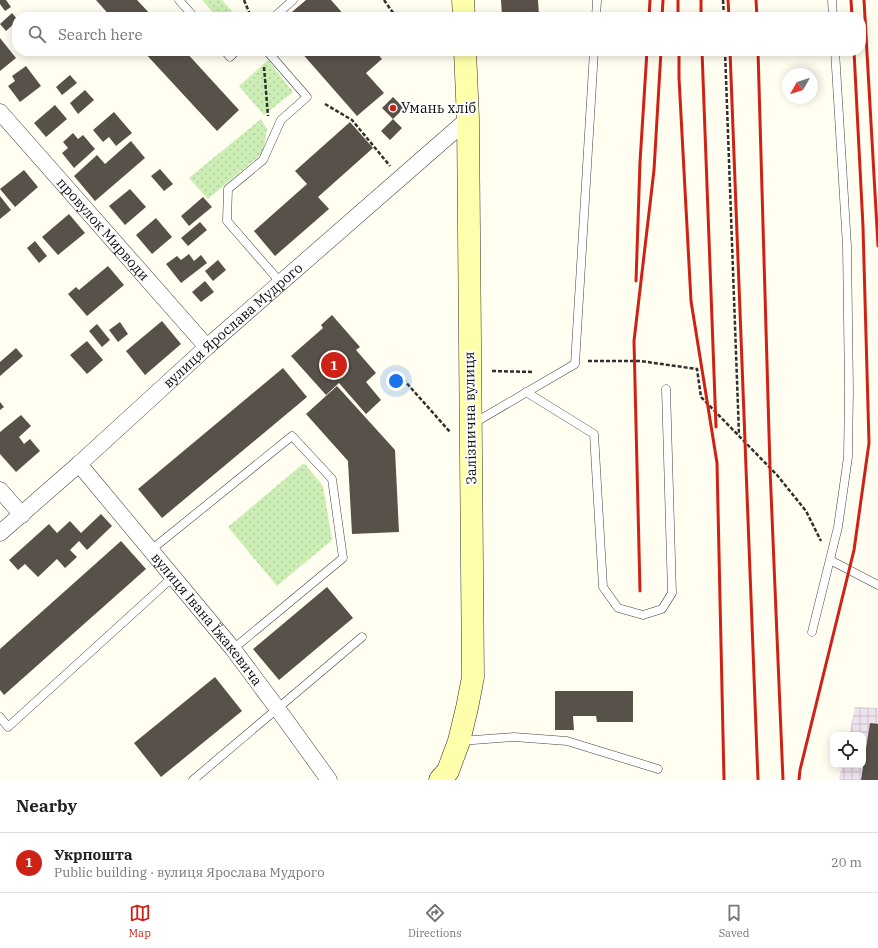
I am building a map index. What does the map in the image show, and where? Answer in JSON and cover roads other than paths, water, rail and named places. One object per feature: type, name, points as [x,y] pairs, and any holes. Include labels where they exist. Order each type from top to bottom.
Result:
[{"type":"main road","points":[[463,0],[464,12]]},
{"type":"main road","name":"Залізнична вулиця","points":[[446,777],[459,741],[473,677],[468,119],[465,56]]},
{"type":"street","name":"провулок Мирводи","points":[[0,112],[208,347]]},
{"type":"street","name":"вулиця Ярослава Мудрого","points":[[0,533],[22,515],[280,283],[468,119]]},
{"type":"street","name":"вулиця Івана Їжакевича","points":[[79,464],[233,649],[329,780]]},
{"type":"street","points":[[0,490],[22,515]]},
{"type":"lane","points":[[179,0],[190,12]]},
{"type":"lane","points":[[280,12],[293,0]]},
{"type":"lane","points":[[596,12],[597,0]]},
{"type":"lane","points":[[832,0],[833,12]]},
{"type":"lane","points":[[271,56],[307,97],[281,120],[263,160],[228,189],[227,221],[280,283]]},
{"type":"lane","points":[[470,425],[575,364],[594,56]]},
{"type":"lane","points":[[812,632],[838,527],[848,458],[849,390],[847,246],[835,56]]},
{"type":"lane","points":[[526,392],[594,434],[603,587],[618,608],[643,615],[662,609],[672,592],[666,389]]},
{"type":"lane","points":[[151,550],[292,436],[332,479],[343,558],[233,649]]},
{"type":"lane","points":[[830,560],[878,585]]},
{"type":"lane","points":[[0,717],[8,727],[173,577]]},
{"type":"lane","points":[[192,780],[362,637]]},
{"type":"lane","points":[[459,741],[514,737],[567,741],[658,769]]},
{"type":"railway","points":[[649,12],[650,0]]},
{"type":"railway","points":[[662,12],[663,0]]},
{"type":"railway","points":[[678,0],[678,12]]},
{"type":"railway","points":[[701,0],[701,12]]},
{"type":"railway","points":[[728,0],[729,12]]},
{"type":"railway","points":[[756,0],[757,12]]},
{"type":"railway","points":[[851,0],[852,12]]},
{"type":"railway","points":[[864,0],[865,12]]},
{"type":"railway","points":[[866,35],[878,246]]},
{"type":"railway","points":[[636,281],[640,162],[647,56]]},
{"type":"railway","points":[[640,591],[634,341],[654,170],[661,56]]},
{"type":"railway","points":[[679,56],[691,301],[717,463],[724,780]]},
{"type":"railway","points":[[702,56],[716,427]]},
{"type":"railway","points":[[730,56],[758,780]]},
{"type":"railway","points":[[758,56],[770,468],[783,780]]},
{"type":"railway","points":[[799,780],[800,770],[854,550],[869,443],[863,227],[854,56]]},
{"type":"place","name":"Умань хліб","points":[[393,108]]},
{"type":"place","name":"Укрпошта","points":[[334,365]]}]
